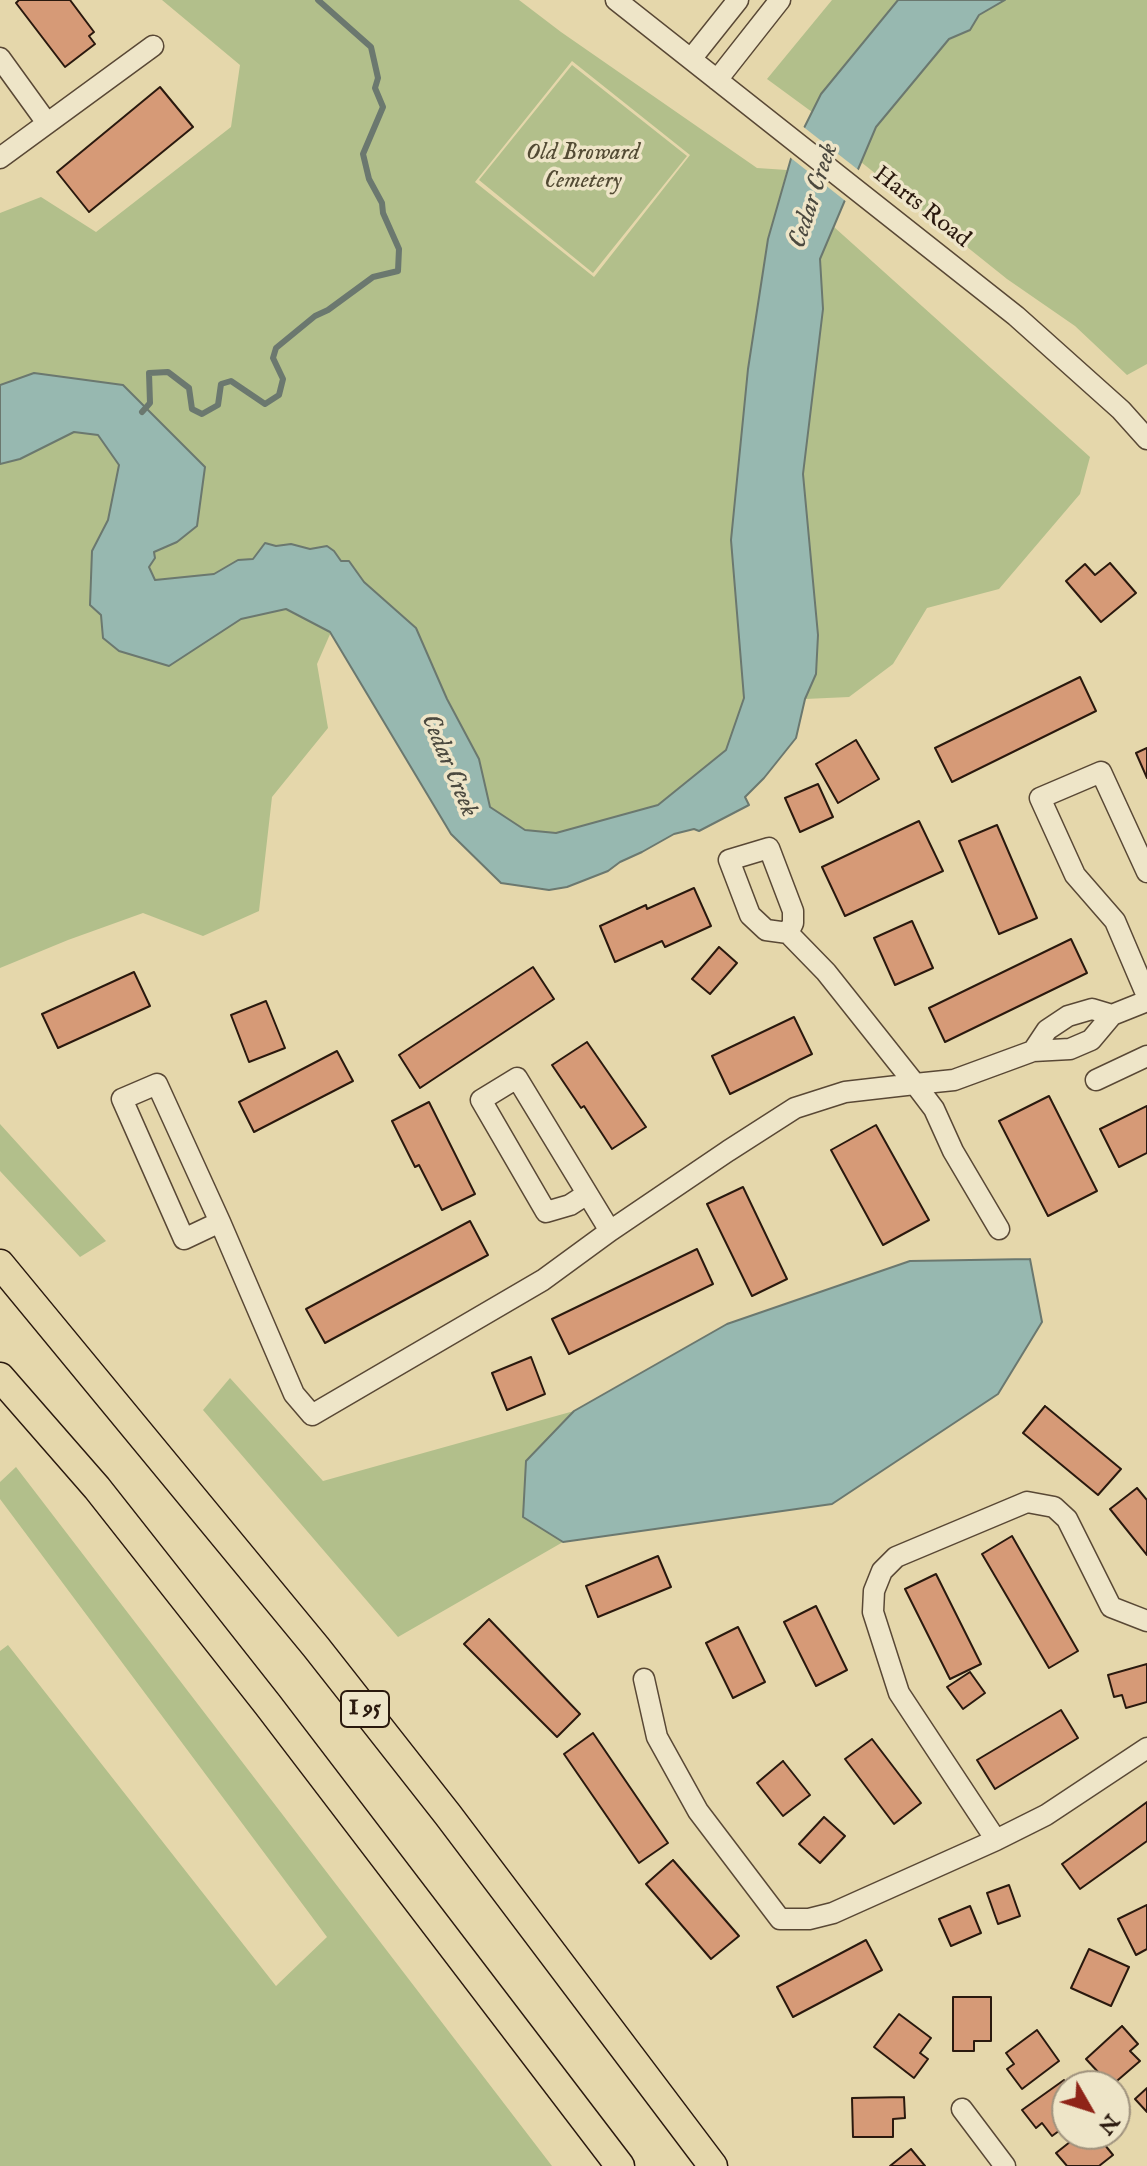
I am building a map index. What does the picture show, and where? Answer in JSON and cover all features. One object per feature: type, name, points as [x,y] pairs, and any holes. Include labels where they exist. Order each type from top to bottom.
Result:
[{"type":"highway","name":"I 95","points":[[0,1264],[316,1647],[448,1815],[713,2166]]},
{"type":"highway","points":[[0,1377],[97,1488],[268,1705],[620,2166]]},
{"type":"street","name":"Harts Road","points":[[616,0],[1016,316],[1121,410],[1147,439]]},
{"type":"street","points":[[691,59],[738,0]]},
{"type":"street","points":[[717,80],[780,0]]},
{"type":"street","points":[[0,158],[153,46]]},
{"type":"street","points":[[0,58],[47,123]]},
{"type":"street","points":[[220,1222],[184,1239],[122,1099],[157,1084],[220,1222],[294,1394],[312,1415],[543,1280],[610,1231],[795,1108],[845,1092],[954,1080],[1033,1051],[1070,1049],[1091,1040],[1112,1015],[1147,998],[1115,921],[1075,875],[1040,798],[1101,772],[1147,872]]},
{"type":"street","points":[[788,933],[826,972],[934,1109],[953,1151],[999,1229]]},
{"type":"street","points":[[1033,1051],[1047,1030],[1068,1016],[1092,1009],[1112,1015]]},
{"type":"street","points":[[1096,1080],[1147,1056]]},
{"type":"street","points":[[587,1194],[570,1205],[546,1212],[481,1100],[517,1078],[610,1231]]},
{"type":"street","points":[[996,1840],[899,1693],[873,1612],[874,1591],[882,1571],[896,1557],[1027,1502],[1054,1507],[1067,1519],[1111,1607],[1147,1621]]},
{"type":"street","points":[[644,1679],[657,1737],[698,1811],[780,1919],[809,1919],[833,1913],[996,1840],[1046,1815],[1147,1748]]},
{"type":"street","points":[[962,2109],[1005,2166]]},
{"type":"green space","points":[[162,0],[519,0],[757,168],[787,170],[768,239],[748,369],[731,540],[744,698],[726,750],[658,805],[556,833],[525,831],[490,807],[479,759],[447,699],[416,628],[364,582],[349,561],[341,562],[327,546],[310,549],[291,544],[276,546],[265,543],[253,559],[238,560],[214,574],[155,581],[149,567],[154,552],[177,542],[197,526],[34,373],[0,385],[0,213],[41,197],[96,232],[231,127],[240,65]],"holes":[[[572,61],[690,155],[594,277],[475,182]]]},
{"type":"green space","points":[[832,0],[898,0],[821,94],[812,112],[767,79]]},
{"type":"green space","points":[[1005,0],[1147,0],[1147,364],[1127,375],[1075,326],[1007,279],[861,162],[876,127],[949,39],[970,30],[979,15]]},
{"type":"green space","name":"Old Broward Cemetery","points":[[572,65],[687,156],[593,273],[479,180]]},
{"type":"green space","points":[[834,227],[1090,457],[1080,494],[999,589],[927,608],[893,664],[849,697],[805,699],[816,674],[818,635],[803,474],[823,309],[820,259]]},
{"type":"green space","points":[[74,432],[98,435],[119,465],[108,520],[92,551],[169,666],[241,619],[287,609],[331,632],[317,664],[328,728],[272,797],[259,911],[203,936],[143,913],[0,968],[0,464],[20,459]]},
{"type":"green space","points":[[0,1124],[106,1241],[80,1257],[0,1171]]},
{"type":"green space","points":[[230,1378],[323,1481],[574,1411],[526,1462],[523,1517],[563,1542],[398,1637],[203,1410]]},
{"type":"green space","points":[[16,1467],[552,2166],[0,2166],[0,1651],[8,1645],[276,1986],[327,1937],[0,1499],[0,1482]]},
{"type":"water","name":"Cedar Creek","points":[[898,0],[1005,0],[979,15],[970,30],[949,39],[876,127],[820,259],[823,309],[803,474],[818,635],[816,674],[805,699],[796,738],[745,797],[749,805],[699,831],[694,829],[674,834],[608,871],[567,887],[549,890],[501,883],[451,834],[330,632],[286,609],[241,619],[169,666],[119,651],[103,638],[101,615],[90,605],[92,551],[108,520],[119,465],[98,435],[74,432],[20,459],[0,464],[0,385],[34,373],[123,385],[205,467],[197,526],[177,542],[154,552],[155,558],[149,567],[155,580],[214,574],[238,560],[253,559],[265,543],[276,546],[291,544],[310,549],[327,546],[341,561],[349,561],[364,582],[416,628],[447,699],[479,759],[490,807],[525,830],[556,833],[658,805],[726,750],[744,698],[731,540],[748,369],[768,239],[794,148],[821,94]]},
{"type":"water","points":[[1030,1259],[1042,1322],[998,1394],[832,1504],[563,1542],[523,1517],[526,1461],[574,1411],[727,1324],[910,1261]]},
{"type":"pier","points":[[801,125],[861,172],[848,203],[787,155]]},
{"type":"building","points":[[19,0],[70,0],[94,32],[89,36],[95,44],[65,67],[16,3]]},
{"type":"building","points":[[160,87],[193,127],[89,212],[57,172]]},
{"type":"building","points":[[1110,563],[1136,593],[1101,622],[1066,581],[1085,564],[1095,575]]},
{"type":"building","points":[[1080,677],[1096,711],[952,782],[935,748]]},
{"type":"building","points":[[856,740],[879,779],[838,803],[816,764]]},
{"type":"building","points":[[1147,748],[1147,778],[1136,753]]},
{"type":"building","points":[[818,784],[833,817],[800,832],[785,798]]},
{"type":"building","points":[[919,821],[943,871],[845,916],[822,867]]},
{"type":"building","points":[[997,825],[1037,918],[999,934],[959,841]]},
{"type":"building","points":[[694,888],[711,926],[665,947],[662,941],[615,962],[600,926]]},
{"type":"building","points":[[912,921],[933,968],[895,985],[874,938]]},
{"type":"building","points":[[1071,939],[1087,973],[945,1042],[929,1008]]},
{"type":"building","points":[[719,947],[737,963],[710,994],[692,979]]},
{"type":"building","points":[[533,967],[554,999],[420,1088],[399,1055]]},
{"type":"building","points":[[134,972],[150,1006],[58,1048],[42,1014]]},
{"type":"building","points":[[266,1001],[285,1048],[249,1062],[231,1015]]},
{"type":"building","points":[[794,1017],[812,1054],[730,1094],[712,1056]]},
{"type":"building","points":[[587,1042],[646,1127],[612,1149],[552,1065]]},
{"type":"building","points":[[337,1051],[353,1081],[254,1132],[239,1102]]},
{"type":"building","points":[[1049,1096],[1097,1191],[1048,1216],[999,1121]]},
{"type":"building","points":[[429,1102],[475,1194],[442,1210],[419,1165],[415,1167],[392,1121]]},
{"type":"building","points":[[1147,1106],[1147,1153],[1119,1167],[1100,1129]]},
{"type":"building","points":[[876,1125],[929,1220],[883,1245],[831,1150]]},
{"type":"building","points":[[743,1187],[787,1279],[752,1296],[707,1204]]},
{"type":"building","points":[[470,1221],[488,1255],[325,1343],[306,1309]]},
{"type":"building","points":[[697,1249],[713,1284],[569,1354],[552,1319]]},
{"type":"building","points":[[531,1357],[545,1394],[507,1410],[492,1373]]},
{"type":"building","points":[[1045,1406],[1121,1469],[1098,1495],[1023,1433]]},
{"type":"building","points":[[1137,1488],[1147,1500],[1147,1555],[1110,1509]]},
{"type":"building","points":[[1012,1536],[1078,1651],[1049,1668],[982,1554]]},
{"type":"building","points":[[658,1556],[671,1587],[598,1617],[586,1586]]},
{"type":"building","points":[[936,1574],[981,1664],[950,1679],[905,1589]]},
{"type":"building","points":[[816,1606],[847,1670],[816,1686],[784,1622]]},
{"type":"building","points":[[489,1619],[580,1714],[557,1737],[464,1644]]},
{"type":"building","points":[[738,1627],[765,1682],[733,1698],[706,1643]]},
{"type":"building","points":[[1147,1664],[1147,1702],[1126,1708],[1122,1695],[1114,1697],[1108,1675]]},
{"type":"building","points":[[970,1672],[985,1693],[963,1709],[947,1687]]},
{"type":"building","points":[[1061,1710],[1078,1738],[995,1789],[977,1760]]},
{"type":"building","points":[[593,1733],[668,1843],[639,1863],[564,1754]]},
{"type":"building","points":[[872,1739],[921,1803],[894,1824],[845,1759]]},
{"type":"building","points":[[783,1761],[810,1795],[783,1816],[757,1783]]},
{"type":"building","points":[[1147,1802],[1147,1841],[1080,1889],[1062,1864]]},
{"type":"building","points":[[824,1817],[845,1836],[820,1863],[799,1844]]},
{"type":"building","points":[[673,1860],[739,1936],[711,1959],[646,1884]]},
{"type":"building","points":[[1009,1885],[1020,1916],[998,1924],[987,1893]]},
{"type":"building","points":[[1147,1905],[1147,1949],[1136,1955],[1118,1919]]},
{"type":"building","points":[[970,1906],[981,1933],[951,1946],[939,1919]]},
{"type":"building","points":[[866,1940],[882,1970],[793,2017],[777,1987]]},
{"type":"building","points":[[1089,1949],[1129,1967],[1111,2006],[1071,1988]]},
{"type":"building","points":[[953,1997],[991,1997],[991,2041],[974,2041],[974,2051],[953,2051]]},
{"type":"building","points":[[899,2014],[931,2038],[920,2053],[928,2059],[914,2078],[874,2047]]},
{"type":"building","points":[[1122,2026],[1138,2044],[1130,2051],[1140,2061],[1130,2070],[1096,2070],[1086,2059]]},
{"type":"building","points":[[1037,2030],[1059,2061],[1022,2089],[1007,2069],[1014,2064],[1006,2053]]},
{"type":"building","points":[[1147,2088],[1147,2112],[1135,2099]]},
{"type":"building","points":[[1051,2089],[1051,2135],[1042,2123],[1036,2128],[1022,2110]]},
{"type":"building","points":[[904,2097],[905,2118],[893,2119],[893,2137],[853,2137],[852,2098]]},
{"type":"building","points":[[911,2149],[925,2166],[890,2166]]},
{"type":"building","points":[[1060,2150],[1109,2150],[1113,2155],[1099,2166],[1067,2166],[1056,2153]]},
{"type":"waterway","points":[[142,412],[150,403],[149,373],[168,372],[189,388],[192,409],[202,414],[218,405],[221,384],[231,381],[265,404],[279,395],[283,379],[273,358],[276,348],[315,316],[373,277],[398,271],[399,249],[383,213],[382,203],[369,179],[363,154],[383,107],[375,88],[378,78],[371,47],[318,0]]}]
